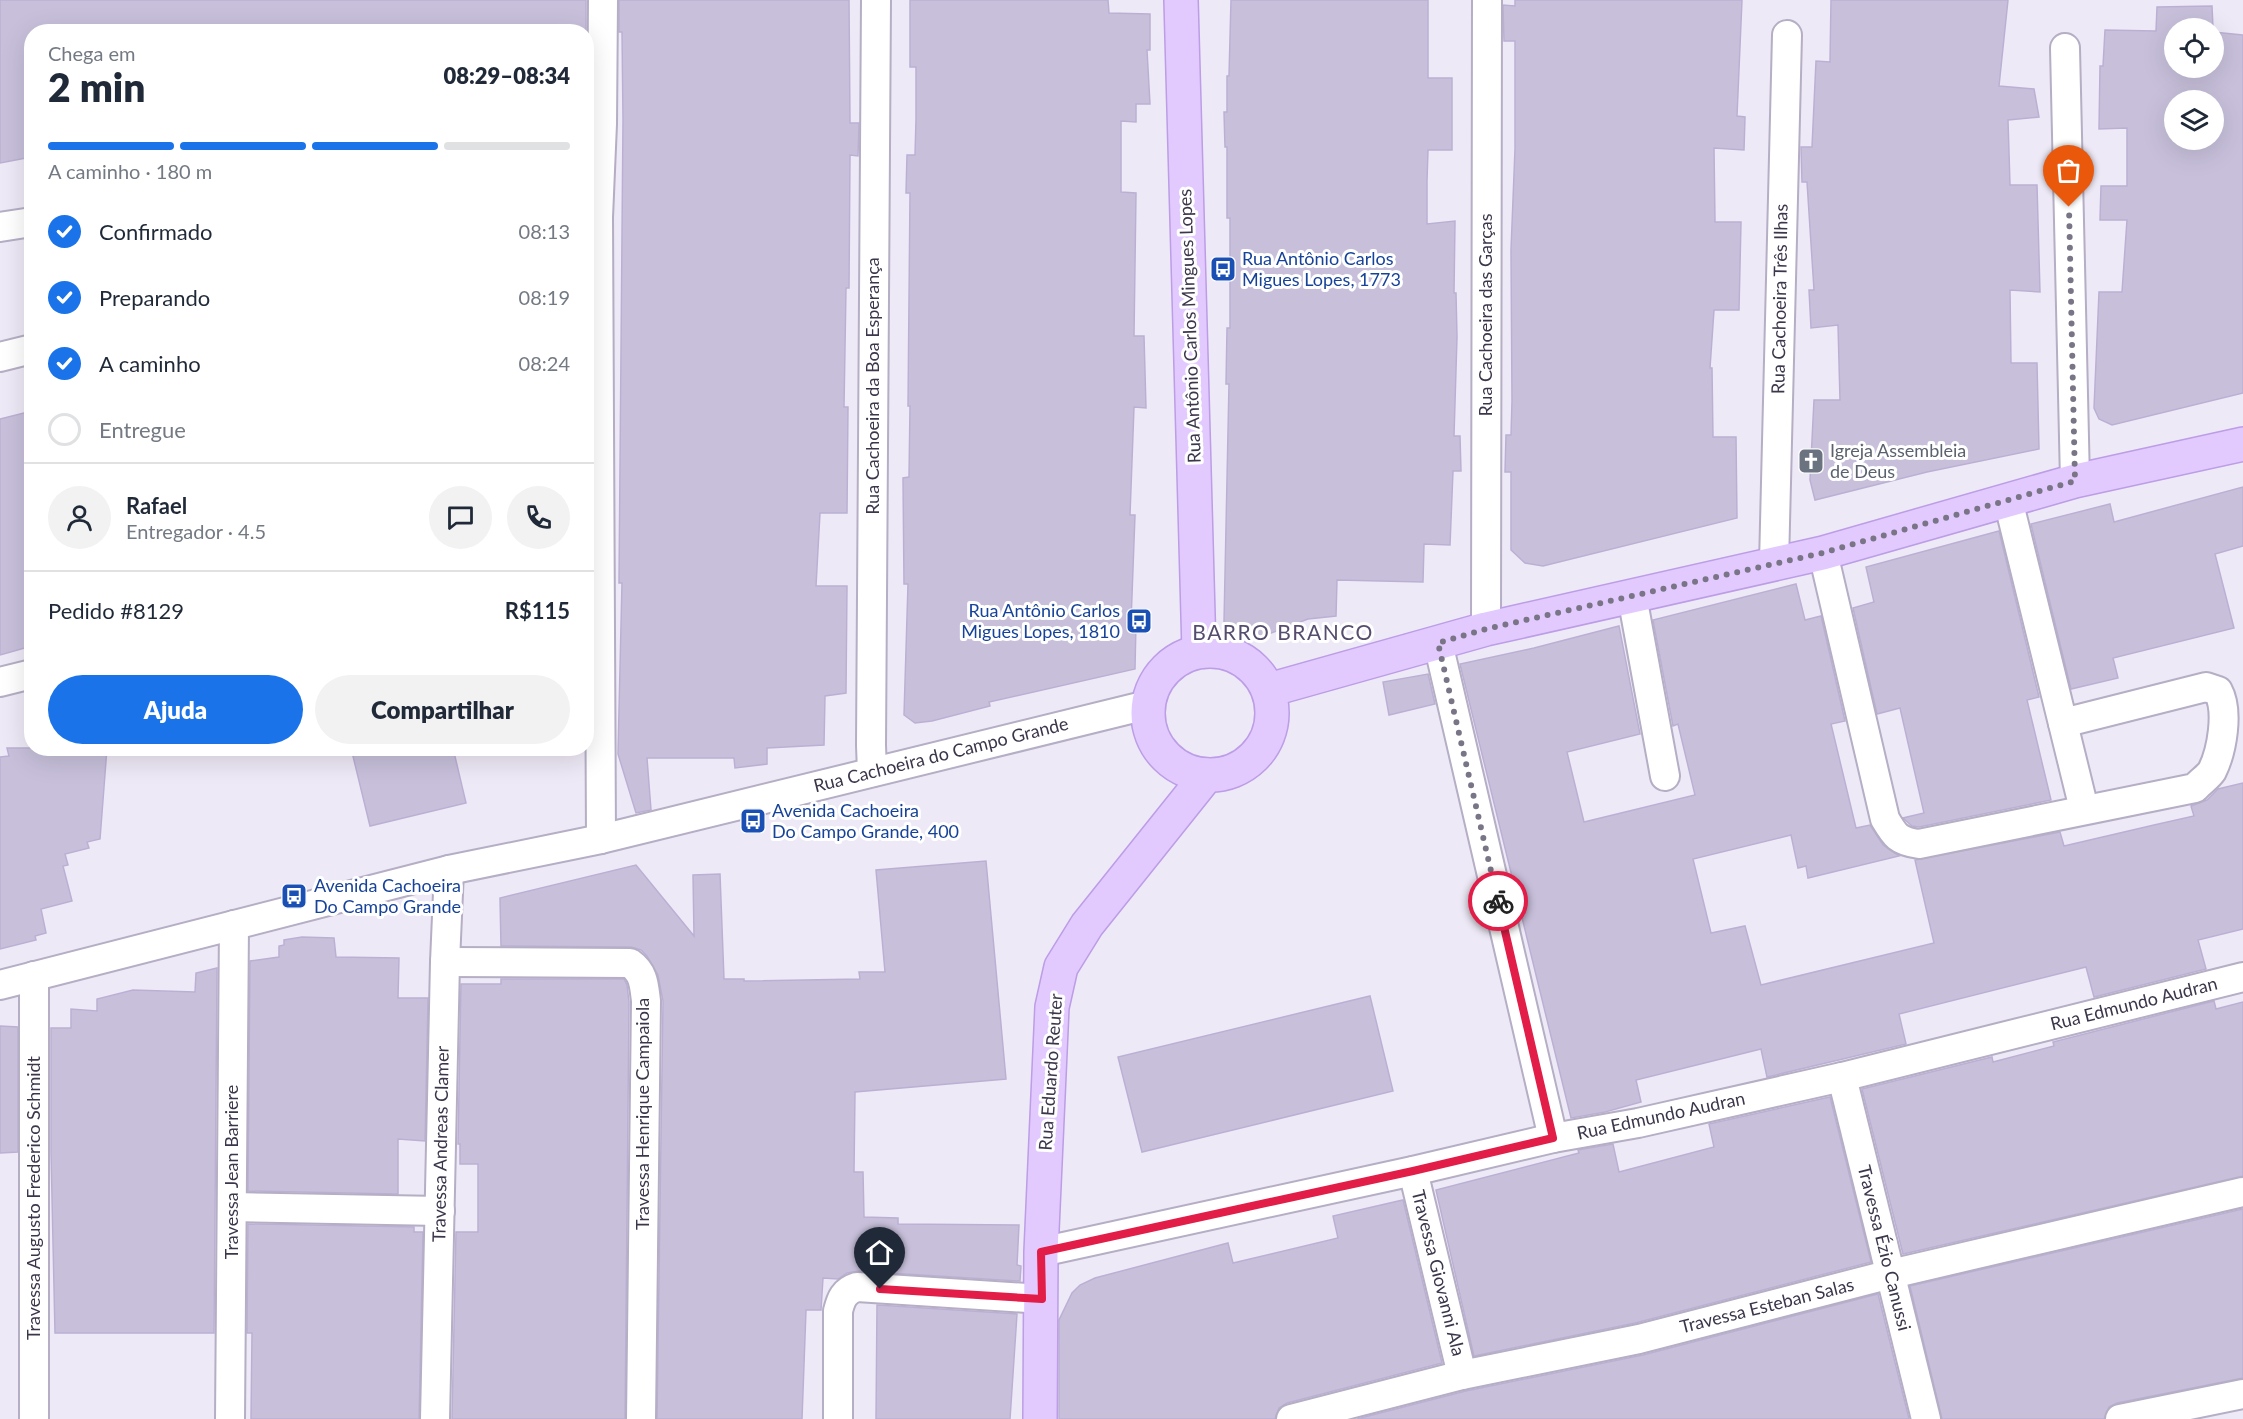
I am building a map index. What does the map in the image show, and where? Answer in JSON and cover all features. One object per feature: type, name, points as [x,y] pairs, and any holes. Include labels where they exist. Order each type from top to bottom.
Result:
[{"type":"street","points":[[594,126],[603,0]]},
{"type":"street","name":"Rua Cachoeira da Boa Esperança","points":[[872,772],[876,0]]},
{"type":"street","name":"Rua Antônio Carlos Mingues Lopes","points":[[1181,0],[1199,651]]},
{"type":"street","name":"Rua Cachoeira das Garças","points":[[1486,629],[1487,0]]},
{"type":"street","name":"Rua Cachoeira Três Ilhas","points":[[1774,564],[1786,35]]},
{"type":"street","points":[[2065,48],[2075,481]]},
{"type":"street","points":[[0,227],[24,223]]},
{"type":"street","points":[[0,357],[24,351]]},
{"type":"street","points":[[1269,690],[1486,629],[1822,553],[2075,481],[2243,444]]},
{"type":"street","points":[[2008,500],[2084,809]]},
{"type":"street","points":[[1822,553],[1885,819],[1902,841],[1919,844],[2195,788],[2211,773],[2218,757],[2222,739],[2223,708],[2218,691],[2206,687],[2063,723]]},
{"type":"street","points":[[1632,596],[1665,776]]},
{"type":"street","points":[[594,601],[601,839]]},
{"type":"street","points":[[1438,643],[1553,1138]]},
{"type":"street","points":[[1199,651],[1221,652],[1241,658],[1257,672],[1269,690],[1273,712],[1270,733],[1259,752],[1244,766],[1223,774],[1207,775],[1183,770],[1167,759],[1154,743],[1148,725],[1148,705],[1153,686],[1165,670],[1180,658],[1199,651]]},
{"type":"street","points":[[0,682],[24,676]]},
{"type":"street","name":"Rua Cachoeira do Campo Grande","points":[[0,985],[449,870],[601,839],[1148,705]]},
{"type":"street","name":"Rua Eduardo Reuter","points":[[1040,1419],[1041,1252],[1052,1007],[1061,967],[1088,925],[1207,775]]},
{"type":"street","name":"Travessa Andreas Clamer","points":[[435,1419],[449,870]]},
{"type":"street","name":"Travessa Jean Barriere","points":[[230,1419],[234,925]]},
{"type":"street","name":"Travessa Henrique Campaiola","points":[[445,962],[630,963],[639,969],[644,983],[646,1001],[640,1419]]},
{"type":"street","name":"Travessa Augusto Frederico Schmidt","points":[[34,976],[34,1419]]},
{"type":"street","name":"Rua Edmundo Audran","points":[[1041,1252],[1553,1138],[1638,1123],[1842,1077],[2243,977]]},
{"type":"street","name":"Travessa Ézio Canussi","points":[[1842,1077],[1926,1419]]},
{"type":"street","name":"Travessa Giovanni Ala","points":[[1413,1171],[1462,1375]]},
{"type":"street","name":"Travessa Esteban Salas","points":[[1291,1419],[1462,1375],[1639,1339],[1891,1274],[2243,1192]]},
{"type":"street","points":[[232,1207],[440,1211]]},
{"type":"street","points":[[838,1419],[838,1311],[842,1298],[849,1290],[857,1287],[1042,1299]]},
{"type":"street","points":[[2120,1419],[2243,1394]]},
{"type":"building","points":[[0,0],[586,0],[586,24],[24,24],[24,158],[0,163]]},
{"type":"building","points":[[619,0],[849,0],[850,123],[859,123],[858,156],[850,155],[849,288],[846,288],[844,407],[848,407],[847,513],[820,513],[816,586],[847,586],[846,693],[825,696],[824,745],[767,748],[767,764],[735,768],[734,758],[647,758],[651,810],[636,813],[618,754],[622,583],[619,583],[623,120],[622,32],[619,32]]},
{"type":"building","points":[[910,0],[1108,0],[1109,13],[1150,14],[1150,50],[1147,50],[1150,104],[1136,104],[1136,122],[1121,121],[1121,192],[1136,193],[1134,336],[1144,336],[1146,408],[1134,407],[1130,515],[1135,515],[1131,622],[1136,622],[1135,669],[989,702],[990,706],[932,721],[915,723],[904,715],[908,584],[904,584],[903,478],[909,477],[910,406],[908,406],[910,193],[906,193],[907,155],[915,155],[916,119],[916,67],[910,67]]},
{"type":"building","points":[[1231,0],[1428,0],[1428,78],[1452,78],[1452,150],[1428,150],[1427,181],[1427,224],[1455,221],[1454,293],[1456,293],[1457,337],[1454,436],[1460,436],[1461,471],[1453,471],[1450,545],[1424,544],[1423,582],[1337,580],[1336,616],[1308,619],[1258,638],[1224,622],[1230,218],[1227,218],[1227,147],[1225,147],[1224,112],[1227,112]]},
{"type":"building","points":[[1515,0],[1742,0],[1737,116],[1745,117],[1744,150],[1714,148],[1715,222],[1741,222],[1739,310],[1714,310],[1710,368],[1712,368],[1713,437],[1736,437],[1737,518],[1543,566],[1525,563],[1511,550],[1511,472],[1505,472],[1506,435],[1511,435],[1512,401],[1511,250],[1515,149],[1515,41],[1504,41],[1503,5],[1515,6]]},
{"type":"building","points":[[1831,0],[2008,0],[1999,86],[2034,89],[2039,117],[2008,120],[2010,185],[2037,185],[2040,292],[2010,290],[2011,363],[2037,363],[2039,449],[1927,472],[1815,500],[1810,480],[1814,400],[1840,400],[1838,325],[1811,328],[1809,290],[1814,290],[1807,182],[1802,182],[1801,147],[1812,147],[1816,61],[1830,62]]},
{"type":"building","points":[[2212,6],[2213,18],[2164,18],[2164,78],[2224,78],[2224,33],[2243,35],[2243,393],[2112,425],[2099,419],[2094,408],[2099,292],[2122,292],[2127,220],[2100,220],[2101,186],[2127,186],[2127,128],[2099,129],[2100,66],[2103,66],[2105,30],[2156,31],[2157,7]]},
{"type":"building","points":[[24,413],[24,648],[0,655],[0,419]]},
{"type":"building","points":[[2243,487],[2243,546],[2215,554],[2234,628],[2113,658],[2118,678],[2071,689],[2031,524],[2110,504],[2114,522]]},
{"type":"building","points":[[1999,531],[2039,697],[2027,700],[2051,800],[1919,827],[1912,826],[1903,818],[1924,813],[1900,708],[1877,714],[1853,608],[1874,602],[1866,567]]},
{"type":"building","points":[[1796,584],[1805,620],[1821,616],[1845,721],[1831,724],[1856,828],[1870,825],[1883,845],[1899,856],[1808,878],[1806,866],[1798,868],[1791,835],[1693,859],[1711,933],[1745,926],[1761,985],[1934,943],[1915,860],[2060,832],[2064,846],[2194,816],[2191,806],[2207,800],[2218,789],[2243,783],[2243,929],[2198,940],[2206,969],[2094,997],[2086,967],[1899,1014],[1906,1044],[1767,1077],[1761,1049],[1636,1080],[1641,1102],[1571,1118],[1460,664],[1619,626],[1640,734],[1567,752],[1584,822],[1695,795],[1678,724],[1673,726],[1653,620]]},
{"type":"building","points":[[1428,674],[1435,704],[1389,715],[1383,682]]},
{"type":"building","points":[[7,748],[24,748],[24,756],[106,756],[100,839],[87,842],[89,848],[65,854],[68,865],[63,866],[72,901],[41,909],[46,933],[35,936],[36,940],[0,949],[0,757],[9,756]]},
{"type":"building","points":[[353,756],[455,756],[466,803],[370,826]]},
{"type":"building","points":[[986,861],[1006,1079],[855,1092],[854,1172],[863,1172],[864,1217],[898,1218],[898,1224],[1019,1225],[1017,1265],[1021,1266],[1020,1281],[858,1271],[847,1273],[838,1279],[823,1278],[821,1310],[806,1310],[802,1419],[657,1419],[663,1001],[658,975],[647,956],[641,950],[631,947],[501,946],[500,898],[636,865],[694,936],[693,875],[720,874],[724,979],[744,979],[744,981],[860,979],[859,972],[885,972],[876,870]]},
{"type":"building","points":[[302,937],[334,938],[336,957],[399,958],[398,998],[428,998],[425,1141],[398,1139],[398,1194],[248,1191],[250,961],[279,957],[279,946],[284,945],[284,940]]},
{"type":"building","points":[[217,968],[214,1333],[55,1333],[51,1028],[71,1028],[71,1009],[97,1011],[97,999],[133,990],[195,992],[196,973]]},
{"type":"building","points":[[501,979],[624,979],[627,985],[629,1002],[625,1419],[452,1419],[456,1232],[478,1232],[478,1164],[460,1164],[460,1144],[458,1144],[461,984],[501,984]]},
{"type":"building","points":[[1370,996],[1393,1091],[1142,1152],[1118,1057]]},
{"type":"building","points":[[2214,1001],[2216,1009],[2243,1002],[2243,1176],[1903,1254],[1862,1089],[1992,1057],[1993,1062],[2054,1046],[2053,1042]]},
{"type":"building","points":[[0,1026],[18,1027],[18,1152],[0,1153]]},
{"type":"building","points":[[1830,1097],[1871,1262],[1635,1323],[1474,1356],[1436,1190],[1579,1153],[1578,1150],[1613,1144],[1619,1172],[1714,1147],[1709,1124]]},
{"type":"building","points":[[1403,1200],[1442,1363],[1287,1403],[1279,1408],[1275,1419],[1059,1419],[1059,1320],[1072,1293],[1080,1285],[1095,1278],[1228,1243],[1233,1263],[1338,1238],[1333,1216]]},
{"type":"building","points":[[2243,1209],[2243,1378],[2117,1403],[2109,1407],[2104,1419],[1942,1419],[1910,1286]]},
{"type":"building","points":[[248,1224],[414,1227],[414,1232],[423,1232],[419,1419],[251,1419],[252,1333],[247,1333]]},
{"type":"building","points":[[1878,1294],[1909,1419],[1357,1419],[1466,1391],[1643,1355]]},
{"type":"building","points":[[877,1305],[1017,1314],[1010,1419],[876,1419]]},
{"type":"way so far","points":[[1498,901],[1438,643],[1486,629],[1822,553],[2075,481],[2069,207]]},
{"type":"place","name":"Rua Antônio Carlos Migues Lopes, 1773","points":[[1223,269]]},
{"type":"place","name":"Igreja Assembleia de Deus","points":[[1811,461]]},
{"type":"place","name":"Rua Antônio Carlos Migues Lopes, 1810","points":[[1139,621]]},
{"type":"place","name":"Avenida Cachoeira Do Campo Grande, 400","points":[[753,821]]},
{"type":"place","name":"Avenida Cachoeira Do Campo Grande","points":[[294,896]]},
{"type":"district","name":"BARRO BRANCO","points":[[1283,633]]},
{"type":"route","points":[[880,1289],[1042,1299],[1041,1252],[1553,1138],[1498,901]]}]
